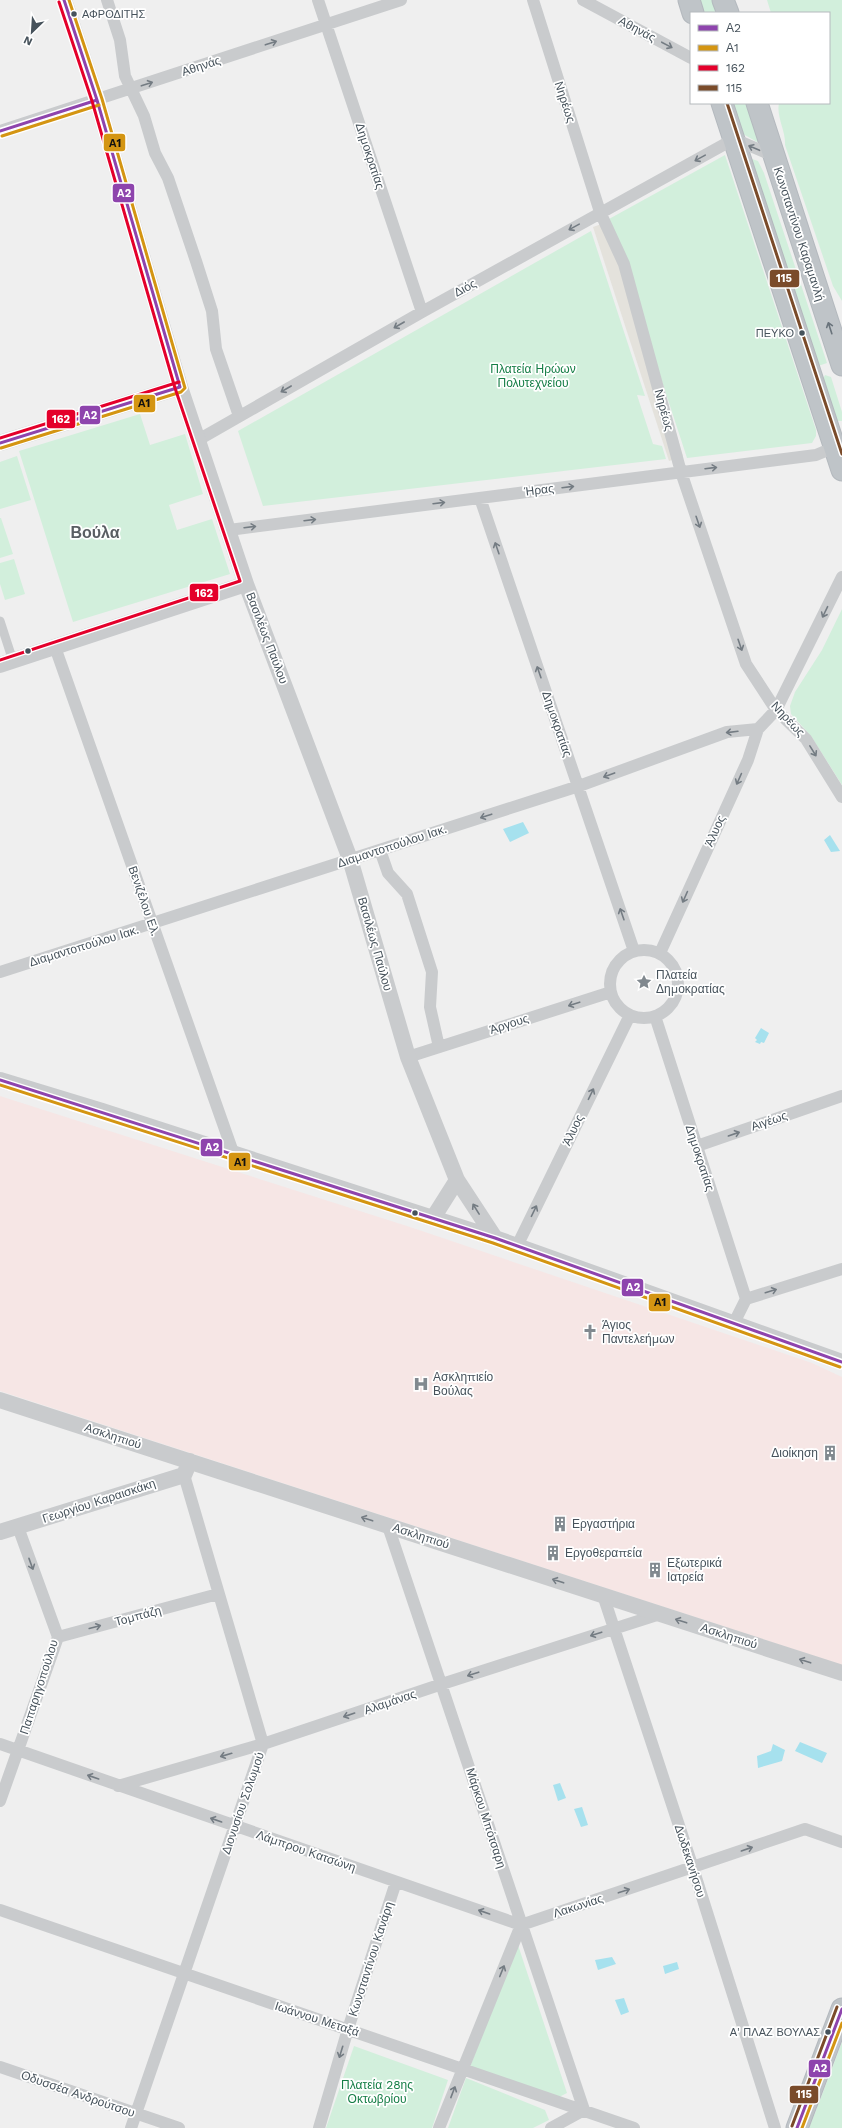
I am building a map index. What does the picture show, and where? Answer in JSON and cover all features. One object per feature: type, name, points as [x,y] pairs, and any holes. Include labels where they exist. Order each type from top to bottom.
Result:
[{"type":"highway","points":[[689,0],[693,12]]},
{"type":"highway","points":[[723,0],[728,12]]},
{"type":"highway","points":[[722,104],[838,441],[842,470]]},
{"type":"highway","name":"Κωνσταντίνου Καραμανλή","points":[[757,104],[842,365]]},
{"type":"highway","points":[[797,2128],[842,2009]]},
{"type":"street","name":"Βασιλέως Παύλου","points":[[64,0],[97,100],[180,387],[246,584],[350,859],[408,1057],[457,1180],[495,1238]]},
{"type":"street","points":[[108,0],[120,40],[123,65],[131,89],[144,116],[155,153],[168,178],[212,311],[216,349],[239,416]]},
{"type":"street","name":"Δημοκρατίας","points":[[318,0],[422,312]]},
{"type":"street","name":"Αθηνάς","points":[[0,132],[402,0]]},
{"type":"street","name":"Νηρέως","points":[[532,0],[600,212],[624,264],[681,472],[746,664],[776,710],[806,739],[842,797]]},
{"type":"street","name":"Αθηνάς","points":[[584,0],[690,57]]},
{"type":"street","points":[[734,139],[774,156]]},
{"type":"street","name":"Διός","points":[[198,440],[600,212],[734,139]]},
{"type":"street","points":[[0,442],[180,387]]},
{"type":"street","name":"Ήρας","points":[[229,530],[816,455],[838,441]]},
{"type":"street","name":"Δημοκρατίας","points":[[480,498],[634,951]]},
{"type":"street","points":[[758,730],[776,710],[842,577]]},
{"type":"street","points":[[0,621],[7,663],[246,584]]},
{"type":"street","name":"Βενιζέλου Ελ.","points":[[55,647],[234,1155]]},
{"type":"street","name":"Διαμαντοπούλου Ιακ.","points":[[0,972],[578,786],[727,732],[758,730]]},
{"type":"street","name":"Άλυος","points":[[660,954],[748,760],[758,730]]},
{"type":"street","points":[[380,850],[388,873],[407,894],[432,972],[430,1007],[439,1047]]},
{"type":"street","points":[[643,950],[660,954],[669,960],[675,970],[678,981],[677,992],[672,1003],[665,1011],[654,1016],[646,1018],[630,1015],[615,1001],[611,992],[610,981],[615,967],[625,955],[634,951],[643,950]]},
{"type":"street","name":"Άργους","points":[[408,1057],[611,992]]},
{"type":"street","name":"Άλυος","points":[[517,1246],[630,1015]]},
{"type":"street","name":"Δημοκρατίας","points":[[654,1016],[746,1299]]},
{"type":"street","points":[[0,1080],[102,1111],[234,1155],[495,1238],[842,1362]]},
{"type":"street","name":"Αιγέως","points":[[697,1146],[842,1096]]},
{"type":"street","points":[[433,1218],[457,1180]]},
{"type":"street","points":[[734,1323],[746,1299],[842,1269]]},
{"type":"street","name":"Ασκληπιού","points":[[0,1400],[187,1468],[388,1526],[842,1673]]},
{"type":"street","name":"Γεωργίου Καραισκάκη","points":[[0,1532],[187,1468]]},
{"type":"street","name":"Διονυσίου Σολωμού","points":[[131,2128],[263,1744],[218,1594],[187,1468]]},
{"type":"street","name":"Μάρκου Μπότσαρη","points":[[388,1526],[584,2110]]},
{"type":"street","name":"Παπαρηγοπούλου","points":[[0,1801],[58,1637],[18,1527]]},
{"type":"street","name":"Τομπάζη","points":[[58,1637],[218,1594]]},
{"type":"street","name":"Δωδεκανήσου","points":[[603,1595],[693,1868],[775,2128]]},
{"type":"street","name":"Αλαμάνας","points":[[118,1786],[263,1744],[442,1684],[660,1614]]},
{"type":"street","name":"Λάμπρου Κατσώνη","points":[[0,1744],[521,1925]]},
{"type":"street","name":"Λακωνίας","points":[[521,1925],[805,1829],[842,1842]]},
{"type":"street","name":"Κωνσταντίνου Κανάρη","points":[[319,2128],[348,2029],[396,1882]]},
{"type":"street","name":"Ιωάννου Μεταξά","points":[[0,1910],[634,2128]]},
{"type":"street","points":[[439,2128],[521,1925]]},
{"type":"street","name":"Οδυσσέα Ανδρούτσου","points":[[0,2067],[179,2128]]},
{"type":"street","points":[[551,2128],[584,2110]]},
{"type":"shaded area","points":[[607,222],[624,264],[683,456],[669,461],[593,227]]},
{"type":"shaded area","name":"Ασκληπιείο Βούλας","points":[[0,1096],[410,1227],[812,1363],[842,1377],[842,1665],[0,1391]]},
{"type":"green space","points":[[699,0],[713,0],[717,12],[703,12]]},
{"type":"green space","points":[[767,0],[842,0],[842,301],[833,286],[785,145],[778,108],[779,104],[830,104],[830,12],[771,12]]},
{"type":"green space","points":[[733,104],[746,104],[759,143],[743,134]]},
{"type":"green space","points":[[725,155],[816,430],[816,436],[812,443],[687,458],[609,219]]},
{"type":"green space","points":[[749,158],[758,161],[764,173],[827,363],[818,366]]},
{"type":"green space","name":"Πλατεία Ηρώων Πολυτεχνείου","points":[[591,231],[645,396],[637,395],[653,444],[662,446],[666,459],[263,506],[238,431]]},
{"type":"green space","points":[[825,375],[831,377],[842,412],[842,421],[835,421],[822,381]]},
{"type":"green space","points":[[140,414],[150,445],[185,434],[203,494],[169,505],[177,530],[212,519],[230,574],[73,622],[19,451]]},
{"type":"green space","points":[[17,456],[31,500],[0,509],[0,462]]},
{"type":"green space","points":[[0,518],[13,554],[0,558]]},
{"type":"green space","points":[[14,559],[25,594],[5,600],[0,584],[0,563]]},
{"type":"green space","points":[[842,609],[842,785],[811,736],[791,714],[790,706],[795,692],[822,650]]},
{"type":"green space","points":[[517,1942],[567,2093],[559,2097],[470,2067]]},
{"type":"green space","points":[[842,2042],[842,2128],[809,2128],[817,2108],[816,2104],[820,2100]]},
{"type":"green space","name":"Πλατεία 28ης Οκτωβρίου","points":[[354,2046],[448,2080],[432,2128],[326,2128]]},
{"type":"green space","points":[[466,2078],[545,2110],[549,2120],[533,2128],[448,2128]]},
{"type":"water","points":[[523,822],[529,833],[510,842],[503,829]]},
{"type":"water","points":[[830,835],[840,851],[831,852],[824,840]]},
{"type":"water","points":[[761,1028],[769,1033],[764,1043],[761,1042],[760,1044],[755,1042],[757,1040],[755,1038]]},
{"type":"water","points":[[800,1742],[827,1753],[822,1763],[795,1751]]},
{"type":"water","points":[[773,1744],[785,1750],[782,1761],[758,1768],[757,1756],[771,1751]]},
{"type":"water","points":[[560,1783],[566,1798],[558,1801],[553,1785]]},
{"type":"water","points":[[582,1807],[588,1825],[581,1827],[574,1809]]},
{"type":"water","points":[[612,1957],[616,1964],[598,1970],[595,1960]]},
{"type":"water","points":[[677,1962],[679,1969],[665,1974],[663,1966]]},
{"type":"water","points":[[624,1998],[629,2012],[621,2015],[615,2000]]},
{"type":"transit line","name":"Α2","points":[[64,0],[97,100],[180,387]]},
{"type":"transit line","name":"Α1","points":[[1,448],[181,392],[185,388],[102,99],[69,0]]},
{"type":"transit line","name":"162","points":[[0,660],[240,581],[175,388],[92,101],[59,2]]},
{"type":"transit line","name":"Α2","points":[[0,131],[97,100]]},
{"type":"transit line","name":"115","points":[[727,104],[842,454]]},
{"type":"transit line","name":"Α1","points":[[2,136],[99,105]]},
{"type":"transit line","name":"162","points":[[0,438],[179,382]]},
{"type":"transit line","name":"Α2","points":[[0,443],[180,387]]},
{"type":"transit line","name":"Α2","points":[[0,1080],[495,1238],[842,1362]]},
{"type":"transit line","name":"Α1","points":[[0,1085],[493,1243],[840,1367]]},
{"type":"transit line","name":"115","points":[[792,2126],[837,2007]]},
{"type":"transit line","name":"Α2","points":[[797,2128],[842,2009]]},
{"type":"transit line","name":"Α1","points":[[802,2128],[842,2023]]},
{"type":"place","name":"ΑΦΡΟΔΙΤΗΣ","points":[[74,14]]},
{"type":"place","name":"ΠΕΥΚΟ","points":[[802,333]]},
{"type":"place","name":"Πλατεία Δημοκρατίας","points":[[644,982]]},
{"type":"place","name":"Άγιος Παντελεήμων","points":[[590,1332]]},
{"type":"place","name":"Ασκληπιείο Βούλας","points":[[421,1384]]},
{"type":"place","name":"Διοίκηση","points":[[830,1453]]},
{"type":"place","name":"Εργαστήρια","points":[[560,1524]]},
{"type":"place","name":"Εργοθεραπεία","points":[[553,1553]]},
{"type":"place","name":"Εξωτερικά Ιατρεία","points":[[655,1570]]},
{"type":"place","name":"Α' ΠΛΑΖ ΒΟΥΛΑΣ","points":[[828,2032]]},
{"type":"district","name":"Βούλα","points":[[95,532]]}]
